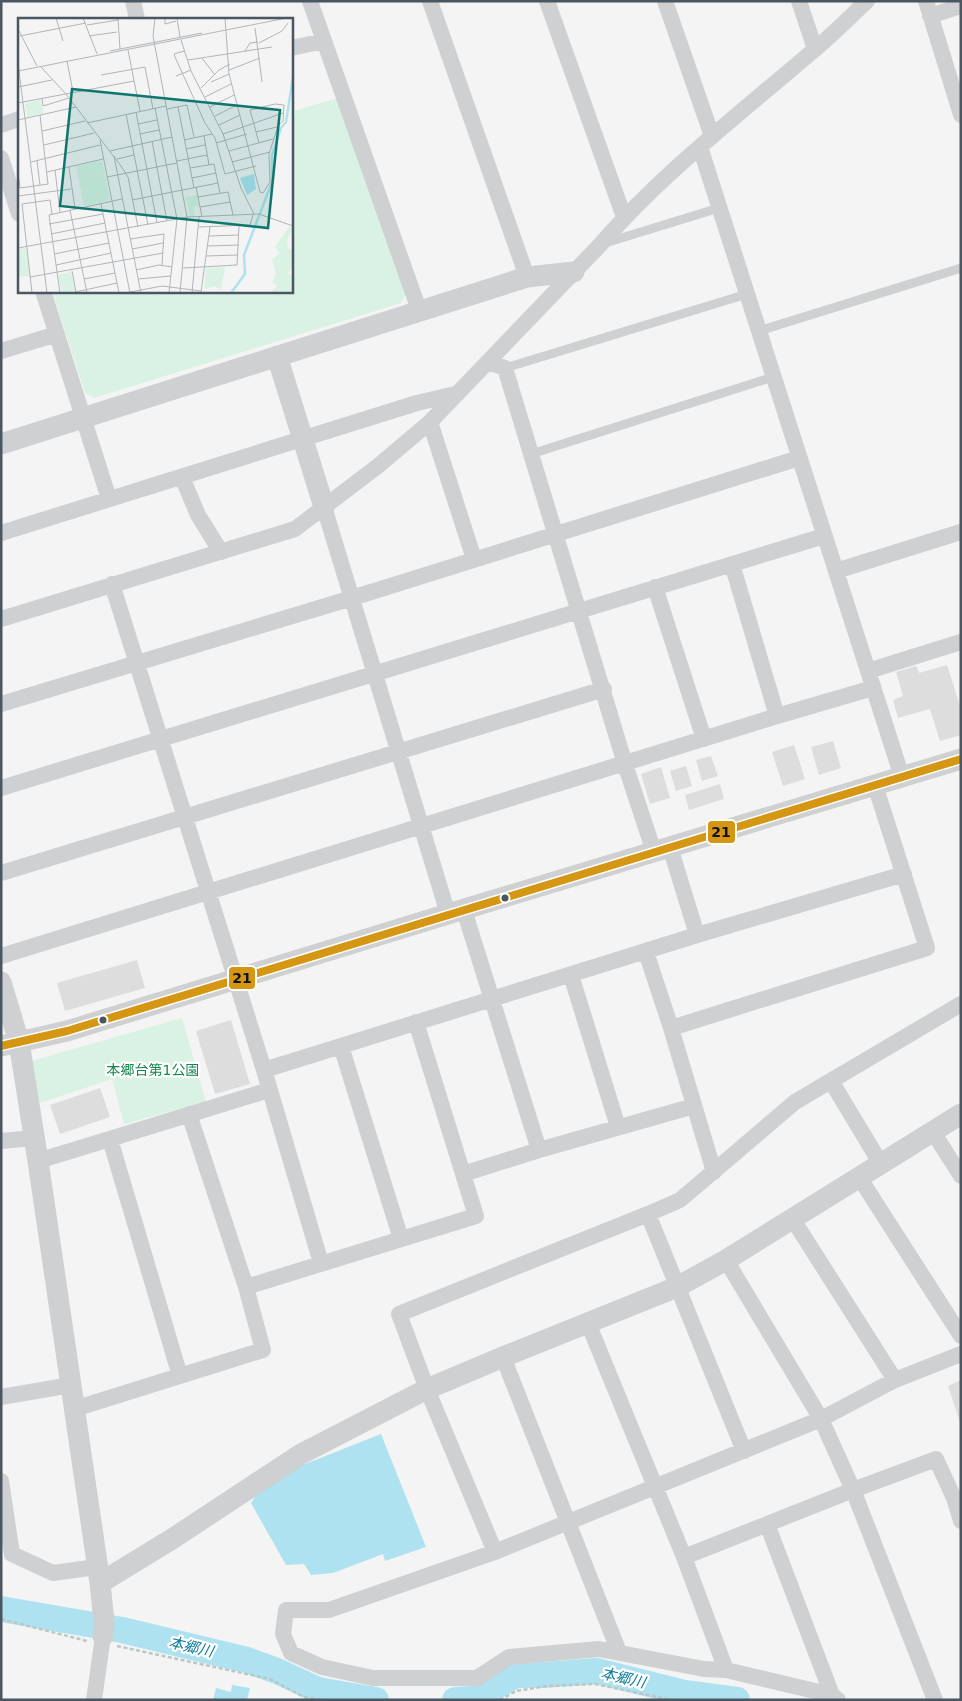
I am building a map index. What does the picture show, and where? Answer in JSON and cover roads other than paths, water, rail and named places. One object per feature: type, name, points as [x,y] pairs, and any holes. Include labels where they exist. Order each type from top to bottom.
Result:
[{"type":"street","points":[[133,1],[137,18]]},
{"type":"street","points":[[310,1],[419,310]]},
{"type":"street","points":[[430,1],[527,277]]},
{"type":"street","points":[[547,1],[624,217]]},
{"type":"street","points":[[665,1],[712,136]]},
{"type":"street","points":[[799,1],[816,49]]},
{"type":"street","points":[[1,619],[295,529],[378,466],[430,422],[600,245],[624,217],[712,136],[816,49],[867,1]]},
{"type":"street","points":[[961,6],[928,9],[961,115]]},
{"type":"street","points":[[292,48],[324,41]]},
{"type":"street","points":[[1,125],[18,119]]},
{"type":"street","points":[[700,147],[902,777]]},
{"type":"street","points":[[1,158],[18,211]]},
{"type":"street","points":[[1,444],[527,277],[574,272]]},
{"type":"street","points":[[43,292],[109,499]]},
{"type":"street","points":[[1,351],[57,334]]},
{"type":"street","points":[[276,356],[422,826],[493,998],[540,1150]]},
{"type":"street","points":[[488,362],[505,368],[604,689],[625,764],[697,935]]},
{"type":"street","points":[[1,533],[302,438],[417,403],[455,394]]},
{"type":"street","points":[[430,422],[474,559]]},
{"type":"street","points":[[1,704],[352,598],[799,458]]},
{"type":"street","points":[[182,477],[198,515],[221,552]]},
{"type":"street","points":[[836,571],[961,532]]},
{"type":"street","points":[[1,788],[824,536]]},
{"type":"street","points":[[732,564],[777,716]]},
{"type":"street","points":[[112,584],[264,1070],[321,1263]]},
{"type":"street","points":[[655,587],[704,739]]},
{"type":"street","points":[[868,671],[961,642]]},
{"type":"street","points":[[1,956],[873,688]]},
{"type":"street","points":[[1,873],[604,689]]},
{"type":"street","points":[[10,1044],[68,1031],[961,759]]},
{"type":"street","points":[[671,1028],[927,948],[875,785]]},
{"type":"street","points":[[264,1070],[697,935],[904,874]]},
{"type":"street","points":[[646,952],[714,1172]]},
{"type":"street","points":[[570,975],[618,1127]]},
{"type":"street","points":[[1,982],[10,1044],[38,1161],[99,1575],[103,1634],[94,1700]]},
{"type":"street","points":[[495,1552],[427,1389],[399,1314],[680,1200],[795,1102],[961,1004]]},
{"type":"street","points":[[246,1288],[476,1216],[416,1022]]},
{"type":"street","points":[[341,1046],[401,1239]]},
{"type":"street","points":[[831,1081],[881,1164]]},
{"type":"street","points":[[38,1161],[269,1090]]},
{"type":"street","points":[[464,1174],[694,1106]]},
{"type":"street","points":[[74,1409],[263,1350],[246,1288],[189,1114]]},
{"type":"street","points":[[1,1481],[12,1554],[53,1573],[99,1575],[172,1539],[301,1454],[427,1389],[677,1287],[726,1260],[961,1114]]},
{"type":"street","points":[[933,1132],[961,1176]]},
{"type":"street","points":[[1,1141],[34,1138]]},
{"type":"street","points":[[110,1139],[180,1376]]},
{"type":"street","points":[[860,1177],[961,1336]]},
{"type":"street","points":[[648,1214],[744,1451]]},
{"type":"street","points":[[792,1218],[895,1380]]},
{"type":"street","points":[[726,1260],[821,1419],[853,1490],[935,1700]]},
{"type":"street","points":[[588,1323],[684,1557],[726,1670]]},
{"type":"street","points":[[835,1697],[726,1670],[704,1669],[599,1649],[510,1657],[476,1678],[373,1678],[322,1667],[291,1653],[283,1634],[286,1610],[329,1610],[495,1552],[821,1419],[895,1380],[961,1354]]},
{"type":"street","points":[[503,1357],[619,1652]]},
{"type":"street","points":[[1,1397],[71,1385]]},
{"type":"street","points":[[684,1557],[936,1459],[954,1498],[961,1521]]},
{"type":"street","points":[[767,1524],[835,1697]]},
{"type":"lane","points":[[600,245],[719,208]]},
{"type":"lane","points":[[759,331],[961,268]]},
{"type":"lane","points":[[505,368],[747,294]]},
{"type":"lane","points":[[531,454],[773,378]]},
{"type":"water","points":[[381,1434],[426,1547],[385,1561],[383,1554],[333,1573],[311,1575],[304,1564],[286,1565],[251,1503],[257,1493],[300,1466]]},
{"type":"water","points":[[232,1685],[250,1688],[247,1700],[213,1700],[216,1688],[231,1692]]},
{"type":"waterway","name":"本郷川","points":[[1,1609],[122,1630],[247,1660],[277,1671],[318,1690],[376,1700]]},
{"type":"waterway","name":"本郷川","points":[[455,1700],[473,1699],[516,1675],[597,1671],[685,1693],[737,1700]]},
{"type":"park label","name":"本郷台第1公園","points":[[153,1070]]}]
